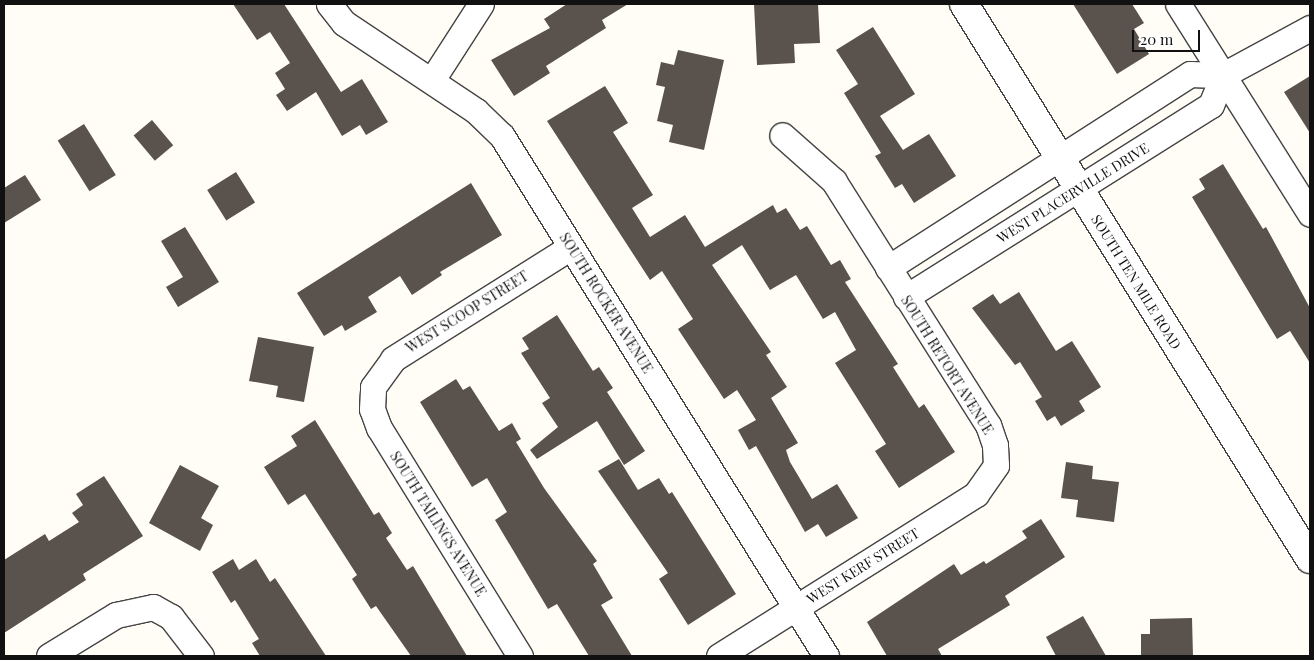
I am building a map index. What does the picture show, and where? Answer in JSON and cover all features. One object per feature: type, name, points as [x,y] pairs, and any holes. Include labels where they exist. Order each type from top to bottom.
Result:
[{"type":"street","name":"SOUTH ROCKER AVENUE","points":[[329,4],[344,23],[432,80],[496,129],[826,656]]},
{"type":"street","points":[[432,80],[481,4]]},
{"type":"street","name":"SOUTH TEN MILE ROAD","points":[[964,4],[1310,559]]},
{"type":"street","points":[[1178,4],[1310,214]]},
{"type":"street","points":[[888,268],[1190,74],[1223,75],[1310,28]]},
{"type":"street","name":"WEST PLACERVILLE DRIVE","points":[[906,297],[1079,190],[1211,105],[1223,75]]},
{"type":"street","name":"SOUTH RETORT AVENUE","points":[[782,134],[834,181],[988,425],[995,445],[996,465]]},
{"type":"street","name":"WEST SCOOP STREET","points":[[374,387],[393,359],[571,247]]},
{"type":"street","name":"SOUTH TAILINGS AVENUE","points":[[374,387],[372,409],[379,428],[520,656]]},
{"type":"street","name":"WEST KERF STREET","points":[[719,656],[976,494],[996,465]]},
{"type":"street","points":[[49,656],[116,615],[153,607],[171,617],[200,656]]},
{"type":"building","points":[[233,4],[284,4],[341,92],[362,79],[388,122],[366,135],[360,125],[342,136],[316,92],[287,111],[276,95],[285,89],[275,73],[290,63],[270,32],[257,40]]},
{"type":"building","points":[[567,4],[628,4],[602,20],[606,28],[546,66],[550,73],[514,96],[491,60],[550,28],[544,19]]},
{"type":"building","points":[[754,4],[818,4],[820,43],[794,44],[795,63],[757,65]]},
{"type":"building","points":[[1073,4],[1132,4],[1144,23],[1134,29],[1149,54],[1117,74]]},
{"type":"building","points":[[873,27],[915,94],[880,116],[903,150],[929,134],[956,176],[914,203],[902,184],[895,188],[875,156],[881,153],[844,93],[858,84],[836,50]]},
{"type":"building","points":[[678,50],[724,60],[704,150],[669,142],[673,125],[657,121],[665,87],[656,85],[661,62],[674,65]]},
{"type":"building","points":[[1310,76],[1310,133],[1284,92]]},
{"type":"building","points":[[605,86],[628,123],[613,132],[653,195],[632,208],[650,237],[685,215],[705,247],[773,205],[777,213],[786,208],[800,230],[807,226],[831,265],[840,260],[851,279],[845,282],[898,364],[893,367],[919,408],[924,404],[955,452],[899,488],[875,451],[886,444],[835,363],[856,350],[835,312],[823,319],[796,275],[770,290],[742,245],[712,265],[771,352],[766,355],[787,387],[771,398],[798,443],[786,450],[790,462],[812,499],[837,484],[858,518],[826,537],[818,524],[805,532],[756,446],[749,450],[738,430],[756,420],[737,390],[724,399],[678,329],[693,319],[662,271],[650,280],[547,121]]},
{"type":"building","points":[[152,120],[173,145],[155,161],[134,135]]},
{"type":"building","points":[[84,124],[116,175],[90,191],[58,140]]},
{"type":"building","points":[[1223,164],[1263,229],[1266,227],[1310,308],[1310,363],[1290,331],[1277,339],[1192,197],[1205,189],[1199,179]]},
{"type":"building","points":[[236,172],[255,203],[226,221],[207,190]]},
{"type":"building","points":[[25,175],[41,200],[4,223],[4,188]]},
{"type":"building","points":[[471,183],[502,235],[440,272],[442,275],[412,295],[400,276],[368,297],[377,312],[345,331],[342,325],[324,336],[297,293]]},
{"type":"building","points":[[185,227],[219,282],[178,307],[166,287],[183,277],[161,241]]},
{"type":"building","points":[[1019,292],[1056,351],[1072,341],[1101,387],[1079,401],[1085,411],[1061,426],[1055,416],[1047,421],[1035,401],[1042,397],[1020,362],[1015,365],[972,308],[993,294],[1000,304]]},
{"type":"building","points":[[557,315],[593,371],[599,367],[613,388],[607,392],[645,451],[624,465],[597,421],[537,459],[530,450],[558,427],[542,403],[550,398],[521,353],[529,349],[522,338]]},
{"type":"building","points":[[258,337],[314,347],[304,402],[276,397],[278,386],[249,381]]},
{"type":"building","points":[[456,379],[463,390],[470,386],[499,431],[512,423],[521,439],[516,442],[544,488],[597,561],[593,564],[613,598],[601,605],[632,656],[589,656],[557,604],[548,609],[495,520],[507,512],[487,478],[472,487],[420,402]]},
{"type":"building","points":[[315,420],[374,515],[379,512],[392,533],[386,538],[407,570],[413,566],[467,656],[411,656],[376,606],[371,609],[352,579],[357,575],[305,494],[288,505],[264,467],[297,446],[291,436]]},
{"type":"building","points":[[619,459],[638,490],[659,478],[669,494],[672,492],[736,594],[688,625],[659,579],[668,573],[598,471]]},
{"type":"building","points":[[1066,462],[1093,466],[1092,479],[1119,482],[1114,522],[1076,517],[1078,500],[1061,498]]},
{"type":"building","points":[[180,465],[219,486],[201,518],[213,525],[200,551],[149,523]]},
{"type":"building","points":[[104,476],[143,536],[83,574],[86,580],[4,633],[4,560],[45,534],[49,541],[79,522],[72,513],[83,505],[76,494]]},
{"type":"building","points":[[1041,519],[1065,557],[1005,596],[1010,605],[938,649],[942,656],[887,656],[867,622],[954,564],[961,575],[984,561],[986,564],[1027,538],[1022,531]]},
{"type":"building","points":[[233,559],[239,570],[256,559],[270,582],[275,578],[326,656],[260,656],[252,643],[259,639],[235,600],[231,603],[212,572]]},
{"type":"building","points":[[1083,616],[1106,656],[1056,656],[1046,637]]},
{"type":"building","points":[[1192,618],[1193,656],[1141,656],[1141,634],[1150,634],[1150,619]]}]
